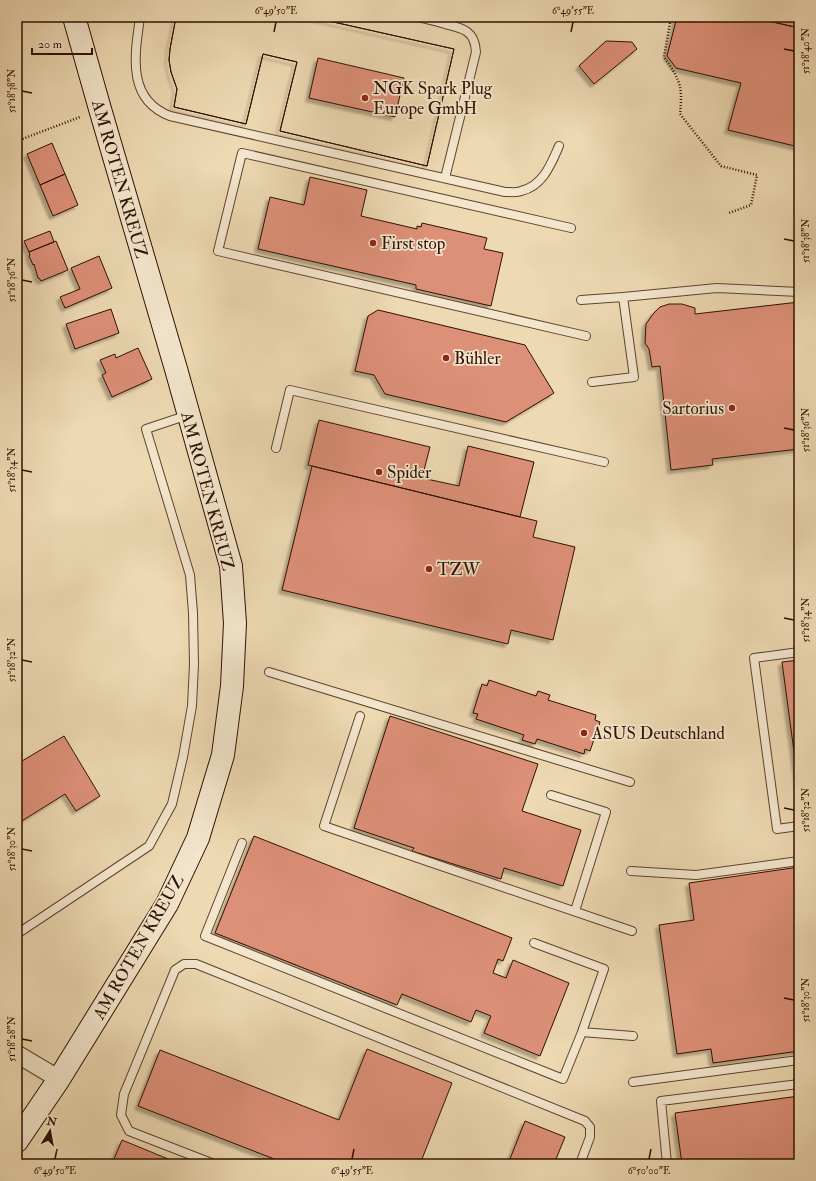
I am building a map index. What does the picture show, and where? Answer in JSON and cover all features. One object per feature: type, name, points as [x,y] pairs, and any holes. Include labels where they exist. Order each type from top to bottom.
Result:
[{"type":"street","name":"AM ROTEN KREUZ","points":[[17,1141],[59,1079],[167,904],[198,838],[223,755],[232,686],[235,623],[231,566],[74,17]]},
{"type":"street","points":[[17,1054],[59,1079]]},
{"type":"lane","points":[[140,17],[135,53],[136,78],[149,103],[160,112],[505,192],[521,192],[537,184],[547,171],[559,146]]},
{"type":"lane","points":[[417,17],[460,27],[470,34],[476,44],[476,52],[445,178]]},
{"type":"lane","points":[[571,228],[242,153],[218,251],[586,336]]},
{"type":"lane","points":[[581,300],[717,288],[799,292]]},
{"type":"lane","points":[[592,382],[634,377],[623,297]]},
{"type":"lane","points":[[276,448],[290,390],[604,462]]},
{"type":"lane","points":[[17,934],[149,846],[172,804],[183,757],[192,706],[194,664],[193,613],[190,575],[146,429],[188,414]]},
{"type":"lane","points":[[799,652],[754,658],[777,829],[799,826]]},
{"type":"lane","points":[[270,672],[630,782]]},
{"type":"lane","points":[[360,716],[324,826],[632,930]]},
{"type":"lane","points":[[551,795],[606,812],[575,911]]},
{"type":"lane","points":[[242,843],[204,936],[563,1079],[582,1032],[604,969],[534,943]]},
{"type":"lane","points":[[631,871],[696,875],[799,861]]},
{"type":"lane","points":[[214,1164],[129,1130],[121,1115],[124,1094],[175,970],[184,964],[196,964],[585,1121],[590,1127],[590,1137],[580,1164]]},
{"type":"lane","points":[[582,1032],[633,1036]]},
{"type":"lane","points":[[633,1082],[799,1060]]},
{"type":"lane","points":[[667,1164],[661,1101],[799,1084]]},
{"type":"path","points":[[671,17],[664,57],[676,74],[680,87],[682,98],[680,114],[721,166],[757,175],[751,205],[729,213]]},
{"type":"path","points":[[17,140],[100,109]]},
{"type":"building","name":"NGK Spark Plug Europe GmbH","points":[[176,17],[311,17],[454,49],[427,166],[280,131],[297,62],[263,54],[246,124],[174,107],[177,89],[171,72],[169,60]],"holes":[[[318,58],[404,78],[395,117],[309,98]]]},
{"type":"building","name":"NGK Spark Plug Europe GmbH","points":[[176,17],[311,17],[454,49],[427,166],[280,131],[297,62],[263,54],[246,124],[174,107],[177,89],[171,72],[169,60]]},
{"type":"building","points":[[677,17],[751,17],[799,28],[799,147],[728,130],[741,83],[676,68],[667,56]]},
{"type":"building","points":[[751,17],[799,17],[799,28]]},
{"type":"building","points":[[606,41],[632,42],[637,49],[594,84],[579,66]]},
{"type":"building","points":[[52,143],[65,174],[40,185],[27,154]]},
{"type":"building","points":[[65,174],[78,205],[53,216],[40,185]]},
{"type":"building","name":"First stop","points":[[310,177],[367,190],[361,216],[417,229],[417,226],[421,227],[422,223],[487,238],[484,249],[503,253],[491,306],[416,289],[416,285],[258,249],[270,197],[304,205]]},
{"type":"building","points":[[50,231],[54,242],[29,252],[24,241]]},
{"type":"building","points":[[56,241],[68,270],[41,281],[38,278],[34,264],[33,265],[29,256],[29,252]]},
{"type":"building","points":[[99,256],[112,288],[65,308],[60,297],[80,289],[71,268]]},
{"type":"building","name":"Sartorius","points":[[799,302],[799,449],[712,459],[713,465],[671,470],[660,366],[652,367],[649,349],[645,343],[646,324],[653,314],[660,307],[669,304],[682,304],[695,308],[695,314]]},
{"type":"building","points":[[111,309],[119,333],[75,349],[66,324]]},
{"type":"building","name":"Bühler","points":[[378,310],[525,345],[554,393],[506,422],[385,394],[374,375],[355,371],[368,316]]},
{"type":"building","points":[[138,348],[152,379],[112,397],[102,375],[106,373],[100,360],[115,354],[116,358]]},
{"type":"building","name":"Spider","points":[[319,420],[430,447],[422,478],[459,486],[468,446],[534,462],[520,517],[308,465]]},
{"type":"building","name":"TZW","points":[[312,466],[537,521],[533,537],[575,547],[553,640],[511,630],[508,644],[282,590]]},
{"type":"building","points":[[799,660],[799,789],[782,662]]},
{"type":"building","points":[[489,680],[536,696],[538,691],[550,695],[548,700],[596,715],[595,720],[600,722],[590,751],[585,749],[584,754],[537,739],[535,744],[522,740],[524,735],[476,719],[478,714],[473,713],[482,684],[487,686]]},
{"type":"building","points":[[390,716],[538,764],[522,811],[581,830],[563,886],[504,868],[501,879],[412,851],[414,848],[354,828]]},
{"type":"building","points":[[64,736],[100,796],[76,811],[65,794],[17,824],[17,764]]},
{"type":"building","points":[[254,836],[512,938],[503,961],[498,959],[493,973],[506,978],[513,960],[569,983],[540,1056],[484,1033],[491,1016],[476,1010],[471,1022],[402,994],[397,1005],[215,933]]},
{"type":"building","points":[[799,867],[799,1051],[713,1063],[711,1049],[677,1054],[659,925],[694,920],[689,883]]},
{"type":"building","points":[[367,1049],[452,1083],[420,1164],[287,1164],[138,1106],[160,1050],[339,1120]]},
{"type":"building","points":[[799,1096],[799,1159],[762,1164],[682,1164],[675,1113]]},
{"type":"building","points":[[525,1121],[565,1137],[554,1164],[508,1164]]},
{"type":"building","points":[[122,1140],[173,1161],[172,1164],[112,1164]]},
{"type":"building","points":[[799,1159],[799,1164],[762,1164]]},
{"type":"place","name":"NGK Spark Plug Europe GmbH","points":[[365,98]]},
{"type":"place","name":"First stop","points":[[373,243]]},
{"type":"place","name":"Bühler","points":[[446,358]]},
{"type":"place","name":"Sartorius","points":[[732,408]]},
{"type":"place","name":"Spider","points":[[379,472]]},
{"type":"place","name":"TZW","points":[[429,569]]},
{"type":"place","name":"ASUS Deutschland","points":[[584,733]]}]
